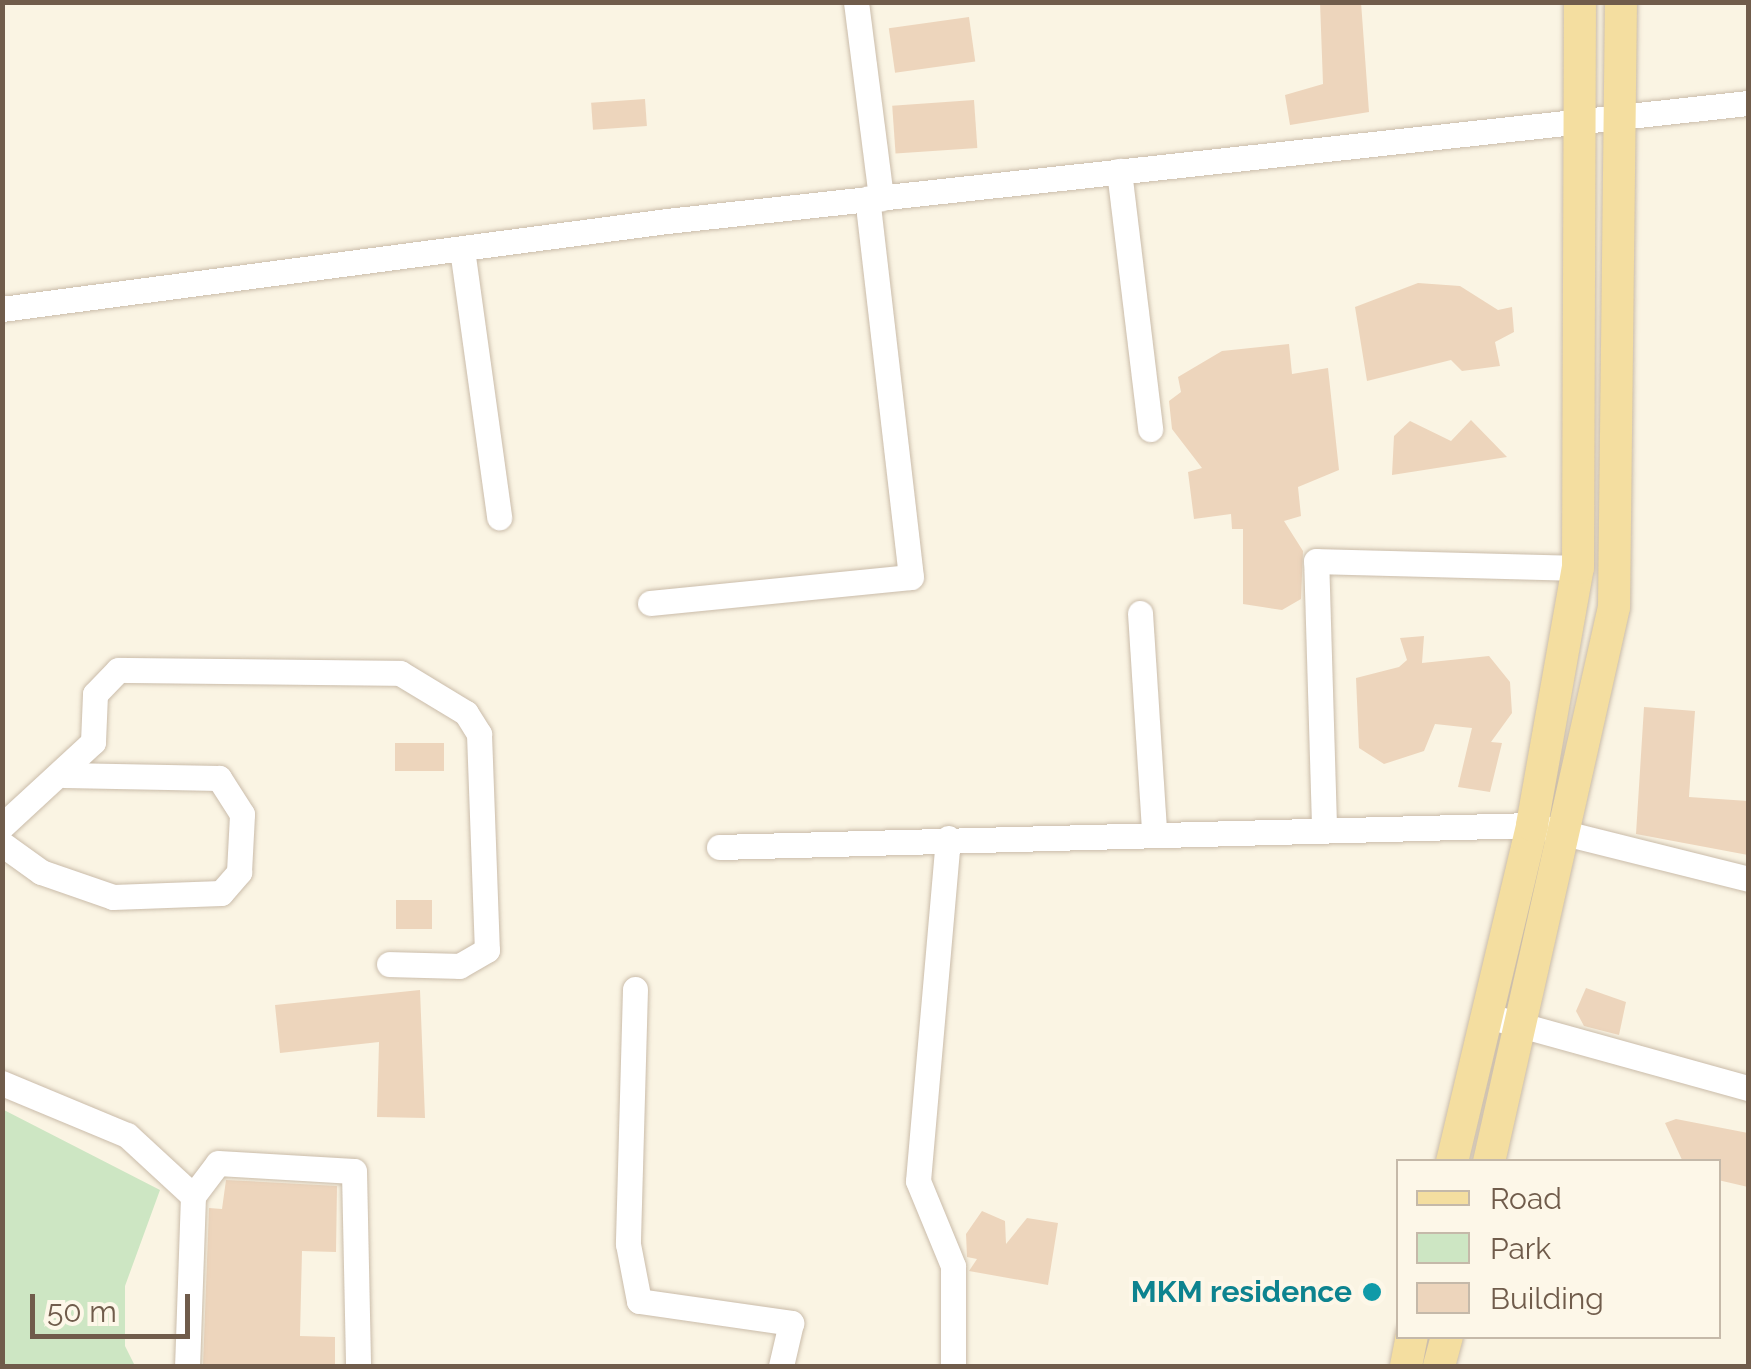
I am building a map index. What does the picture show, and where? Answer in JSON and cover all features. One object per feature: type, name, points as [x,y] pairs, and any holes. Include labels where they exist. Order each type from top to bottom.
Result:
[{"type":"main road","points":[[1453,1159],[1532,825],[1578,568],[1576,121],[1580,2]]},
{"type":"main road","points":[[1490,1159],[1614,607],[1624,115],[1622,2]]},
{"type":"main road","points":[[1406,1366],[1411,1339]]},
{"type":"main road","points":[[1439,1366],[1446,1339]]},
{"type":"street","points":[[650,604],[911,577],[856,2]]},
{"type":"street","points":[[2,309],[874,198],[1748,102]]},
{"type":"street","points":[[1118,171],[1150,428]]},
{"type":"street","points":[[462,249],[499,517]]},
{"type":"street","points":[[1324,826],[1316,561],[1578,568]]},
{"type":"street","points":[[1140,613],[1154,829]]},
{"type":"street","points":[[2,826],[64,775],[93,742],[95,694],[118,670],[400,673],[466,713],[478,734],[487,950],[459,966],[389,964]]},
{"type":"street","points":[[2,844],[41,872],[113,897],[222,892],[239,872],[242,814],[218,778],[64,775]]},
{"type":"street","points":[[720,848],[1154,829],[1532,825],[1748,879]]},
{"type":"street","points":[[948,838],[918,1181],[953,1266],[952,1366]]},
{"type":"street","points":[[635,989],[628,1244],[639,1301],[790,1323],[782,1366]]},
{"type":"street","points":[[1488,1016],[1748,1088]]},
{"type":"street","points":[[2,1083],[128,1134],[193,1196]]},
{"type":"street","points":[[186,1366],[193,1196],[218,1163],[354,1171],[358,1366]]},
{"type":"green space","points":[[2,1109],[160,1190],[125,1286],[125,1346],[135,1366],[3,1366]]},
{"type":"building","points":[[1320,2],[1361,2],[1369,112],[1290,125],[1285,95],[1323,84]]},
{"type":"building","points":[[969,17],[975,62],[895,73],[889,28]]},
{"type":"building","points":[[645,99],[647,126],[593,130],[591,103]]},
{"type":"building","points":[[974,100],[977,148],[896,154],[892,106]]},
{"type":"building","points":[[1418,283],[1460,286],[1498,310],[1512,307],[1514,332],[1495,342],[1500,366],[1462,371],[1451,360],[1367,381],[1355,307]]},
{"type":"building","points":[[1289,344],[1292,374],[1328,368],[1339,470],[1298,487],[1301,516],[1284,521],[1303,551],[1301,599],[1282,610],[1243,604],[1243,529],[1232,529],[1231,514],[1194,519],[1188,472],[1202,468],[1172,429],[1169,401],[1181,392],[1178,377],[1222,351]]},
{"type":"building","points":[[1471,420],[1507,457],[1392,475],[1394,436],[1410,421],[1451,441]]},
{"type":"building","points":[[1424,636],[1422,663],[1489,656],[1510,682],[1512,713],[1491,742],[1502,743],[1490,792],[1458,787],[1472,728],[1435,724],[1424,751],[1384,764],[1359,748],[1356,678],[1399,667],[1407,660],[1400,638]]},
{"type":"building","points":[[1644,707],[1695,711],[1689,797],[1748,801],[1748,855],[1636,834]]},
{"type":"building","points":[[395,743],[444,743],[444,771],[395,771]]},
{"type":"building","points":[[396,900],[432,900],[432,929],[396,929]]},
{"type":"building","points":[[1586,988],[1626,1002],[1619,1035],[1584,1026],[1576,1011]]},
{"type":"building","points":[[420,990],[425,1118],[377,1117],[379,1042],[280,1053],[275,1005]]},
{"type":"building","points":[[1676,1119],[1748,1133],[1748,1187],[1721,1181],[1721,1159],[1682,1159],[1665,1123]]},
{"type":"building","points":[[226,1180],[337,1186],[336,1252],[302,1251],[300,1336],[335,1337],[335,1366],[203,1366],[209,1208],[222,1209]]},
{"type":"building","points":[[982,1211],[1005,1221],[1006,1244],[1027,1218],[1058,1223],[1048,1285],[969,1271],[977,1259],[967,1257],[966,1234]]},
{"type":"place","name":"MKM residence","points":[[1372,1292]]}]
